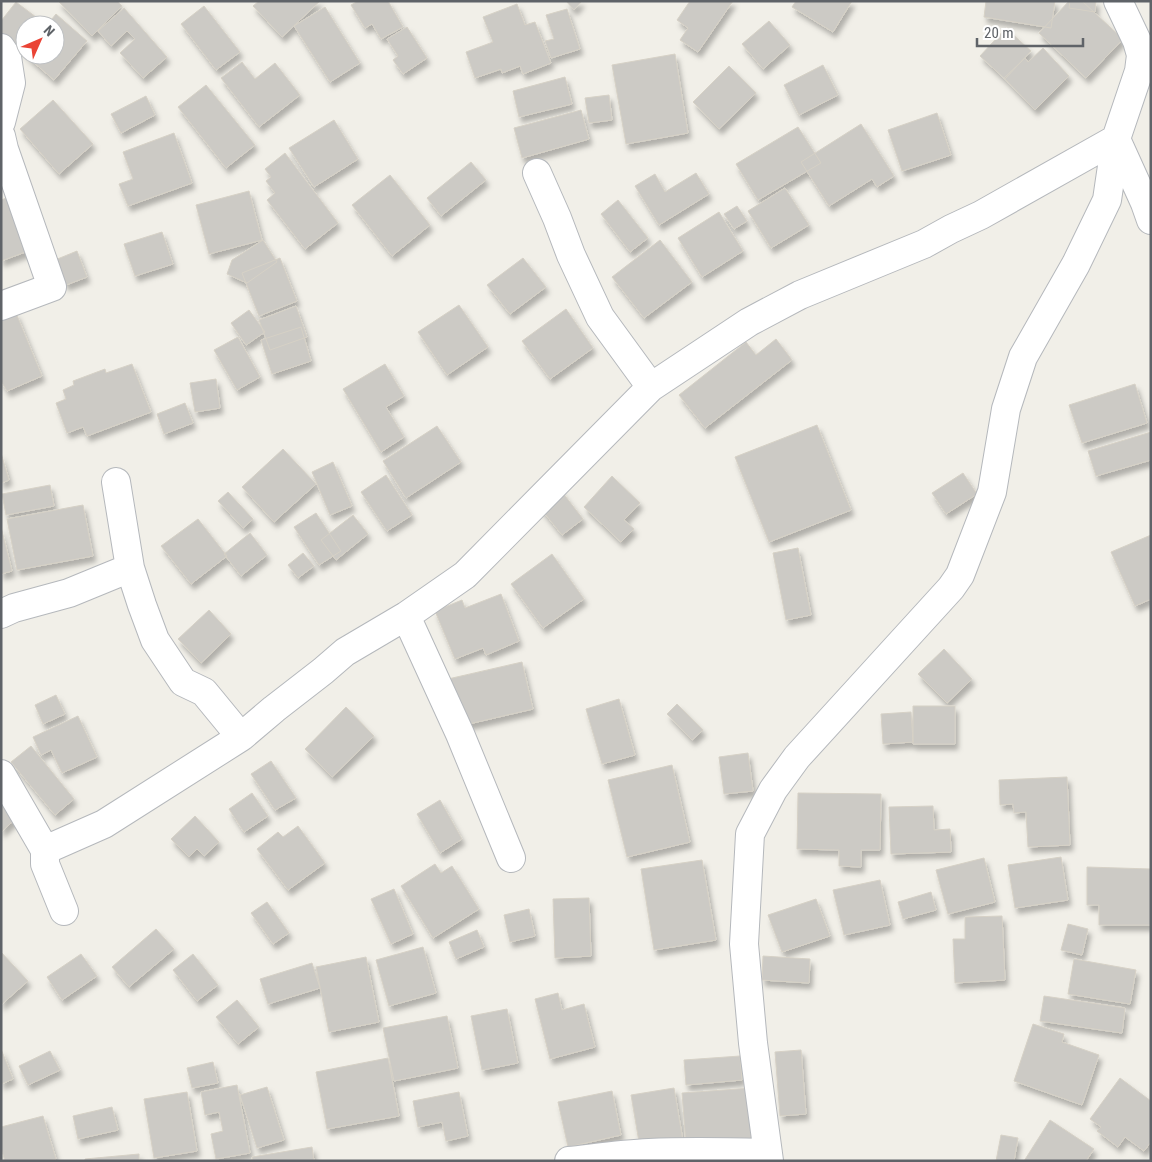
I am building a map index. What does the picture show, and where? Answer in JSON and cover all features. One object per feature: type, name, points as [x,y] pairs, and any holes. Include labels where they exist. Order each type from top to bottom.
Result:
[{"type":"street","points":[[570,1161],[648,1153],[708,1152],[768,1157],[753,1043],[744,944],[750,834],[773,790],[797,757],[945,594],[960,575],[992,492],[1006,409],[1023,357],[1076,264],[1107,200],[1116,139],[1139,71],[1141,55],[1137,41],[1118,1]]},
{"type":"street","points":[[1,48],[7,57],[11,83],[1,122]]},
{"type":"street","points":[[1,136],[52,287],[1,306]]},
{"type":"street","points":[[1116,139],[1151,220]]},
{"type":"street","points":[[45,850],[104,824],[241,737],[345,652],[406,616],[466,575],[651,387],[749,322],[800,295],[924,244],[981,216],[1116,139]]},
{"type":"street","points":[[538,173],[571,255],[600,316],[651,387]]},
{"type":"street","points":[[116,482],[130,568],[155,640],[183,682],[204,692],[241,737]]},
{"type":"street","points":[[1,614],[14,608],[69,593],[130,568]]},
{"type":"street","points":[[406,616],[460,734],[512,858]]},
{"type":"street","points":[[1,774],[45,850],[45,864],[64,911]]},
{"type":"building","points":[[58,1],[117,1],[122,6],[92,36]]},
{"type":"building","points":[[259,1],[320,1],[282,37],[253,6]]},
{"type":"building","points":[[358,1],[388,1],[403,27],[381,39],[372,24],[365,28],[351,5]]},
{"type":"building","points":[[566,1],[582,1],[574,10]]},
{"type":"building","points":[[690,1],[733,1],[698,52],[680,40],[688,28],[677,20]]},
{"type":"building","points":[[796,1],[852,1],[833,32],[792,7]]},
{"type":"building","points":[[986,1],[1055,1],[1051,28],[984,17]]},
{"type":"building","points":[[1069,1],[1082,1],[1123,39],[1086,78],[1039,33]]},
{"type":"building","points":[[1070,1],[1096,1],[1095,12],[1069,8]]},
{"type":"building","points":[[16,2],[33,15],[15,15],[15,51],[1,41],[1,21]]},
{"type":"building","points":[[517,4],[525,25],[535,22],[551,63],[523,74],[520,66],[502,73],[501,69],[475,78],[466,52],[493,42],[483,17]]},
{"type":"building","points":[[204,6],[240,52],[216,70],[181,24]]},
{"type":"building","points":[[325,7],[360,63],[330,82],[294,26]]},
{"type":"building","points":[[124,8],[167,57],[143,78],[120,53],[135,39],[127,31],[111,46],[98,31]]},
{"type":"building","points":[[567,9],[580,49],[551,58],[545,41],[554,39],[546,15]]},
{"type":"building","points":[[769,21],[790,45],[763,69],[742,44]]},
{"type":"building","points":[[65,22],[87,41],[54,80],[37,65],[65,65]]},
{"type":"building","points":[[407,27],[427,58],[403,74],[393,60],[398,56],[387,39]]},
{"type":"building","points":[[1006,28],[1031,51],[1005,79],[980,56]]},
{"type":"building","points":[[1043,48],[1069,76],[1035,110],[1004,78],[1025,58],[1028,62]]},
{"type":"building","points":[[675,54],[688,133],[626,144],[612,65]]},
{"type":"building","points":[[242,62],[255,79],[275,63],[300,95],[259,127],[221,78]]},
{"type":"building","points":[[823,65],[838,95],[799,115],[784,85]]},
{"type":"building","points":[[729,66],[756,93],[719,129],[693,102]]},
{"type":"building","points":[[565,77],[572,104],[519,117],[513,91]]},
{"type":"building","points":[[206,85],[255,145],[226,168],[178,107]]},
{"type":"building","points":[[609,95],[612,120],[589,123],[585,98]]},
{"type":"building","points":[[146,96],[155,115],[121,133],[111,114]]},
{"type":"building","points":[[53,100],[93,144],[59,174],[20,129]]},
{"type":"building","points":[[581,110],[589,139],[522,158],[514,128]]},
{"type":"building","points":[[937,113],[951,155],[902,171],[888,130]]},
{"type":"building","points":[[334,120],[358,159],[314,187],[289,148]]},
{"type":"building","points":[[861,124],[894,176],[877,187],[872,179],[829,206],[801,162]]},
{"type":"building","points":[[798,127],[821,163],[758,200],[736,164]]},
{"type":"building","points":[[174,133],[192,183],[128,206],[119,184],[133,179],[123,152]]},
{"type":"building","points":[[285,153],[338,223],[305,249],[267,200],[275,193],[266,181],[271,177],[265,169]]},
{"type":"building","points":[[471,162],[486,180],[441,216],[427,198]]},
{"type":"building","points":[[696,173],[709,194],[659,225],[635,186],[655,174],[665,192]]},
{"type":"building","points":[[390,175],[430,225],[392,256],[352,205]]},
{"type":"building","points":[[785,188],[809,225],[771,248],[748,211]]},
{"type":"building","points":[[249,191],[262,240],[209,254],[196,205]]},
{"type":"building","points":[[12,196],[31,250],[1,261],[1,200]]},
{"type":"building","points":[[618,200],[648,238],[630,252],[601,214]]},
{"type":"building","points":[[737,206],[747,221],[734,229],[724,214]]},
{"type":"building","points":[[719,212],[743,251],[702,277],[678,238]]},
{"type":"building","points":[[162,232],[173,264],[135,276],[124,244]]},
{"type":"building","points":[[263,240],[277,262],[247,283],[227,274],[232,260]]},
{"type":"building","points":[[660,240],[692,282],[644,318],[612,277]]},
{"type":"building","points":[[77,251],[87,277],[66,285],[55,260]]},
{"type":"building","points":[[280,258],[297,301],[259,316],[242,273]]},
{"type":"building","points":[[523,258],[546,287],[510,314],[487,285]]},
{"type":"building","points":[[459,305],[488,347],[447,375],[418,332]]},
{"type":"building","points":[[296,306],[307,337],[270,350],[259,320]]},
{"type":"building","points":[[566,309],[593,348],[550,379],[522,341]]},
{"type":"building","points":[[249,310],[265,332],[246,345],[231,323]]},
{"type":"building","points":[[16,313],[42,376],[7,391],[1,381],[1,318]]},
{"type":"building","points":[[301,327],[311,361],[272,374],[261,340]]},
{"type":"building","points":[[238,337],[260,377],[237,390],[214,350]]},
{"type":"building","points":[[776,339],[792,360],[705,428],[679,395],[746,342],[756,355]]},
{"type":"building","points":[[132,364],[151,412],[87,436],[83,427],[67,433],[56,403],[66,399],[63,390],[74,385],[73,381],[105,369],[106,373]]},
{"type":"building","points":[[385,364],[404,396],[386,407],[404,437],[381,452],[343,389]]},
{"type":"building","points":[[216,379],[220,408],[195,412],[190,383]]},
{"type":"building","points":[[1135,384],[1147,423],[1082,443],[1069,405]]},
{"type":"building","points":[[185,403],[193,423],[164,434],[157,414]]},
{"type":"building","points":[[817,425],[851,510],[769,542],[735,457]]},
{"type":"building","points":[[437,426],[461,462],[406,498],[383,461]]},
{"type":"building","points":[[1151,432],[1151,460],[1096,476],[1088,451]]},
{"type":"building","points":[[283,449],[316,484],[274,522],[242,487]]},
{"type":"building","points":[[1,453],[9,480],[1,483]]},
{"type":"building","points":[[333,462],[352,506],[330,515],[312,472]]},
{"type":"building","points":[[963,473],[977,494],[946,514],[932,493]]},
{"type":"building","points":[[386,475],[412,515],[387,531],[361,492]]},
{"type":"building","points":[[612,476],[640,503],[624,520],[634,529],[621,542],[584,507]]},
{"type":"building","points":[[50,485],[54,506],[6,515],[2,494]]},
{"type":"building","points":[[559,488],[583,519],[562,535],[537,504]]},
{"type":"building","points":[[228,492],[253,519],[243,528],[218,501]]},
{"type":"building","points":[[83,505],[93,556],[17,570],[7,519]]},
{"type":"building","points":[[316,513],[341,551],[319,565],[294,527]]},
{"type":"building","points":[[353,515],[368,534],[336,560],[321,540]]},
{"type":"building","points":[[198,519],[227,556],[191,584],[161,546]]},
{"type":"building","points":[[1,527],[12,571],[1,574]]},
{"type":"building","points":[[250,533],[267,555],[241,576],[224,554]]},
{"type":"building","points":[[1151,535],[1151,599],[1135,606],[1111,552]]},
{"type":"building","points":[[798,548],[811,615],[786,620],[773,553]]},
{"type":"building","points":[[303,553],[314,566],[298,578],[288,565]]},
{"type":"building","points":[[552,554],[584,599],[543,628],[511,584]]},
{"type":"building","points":[[501,594],[519,641],[486,655],[483,648],[455,659],[435,611],[462,600],[465,608]]},
{"type":"building","points":[[209,610],[231,634],[201,663],[178,639]]},
{"type":"building","points":[[944,649],[972,679],[947,703],[918,674]]},
{"type":"building","points":[[522,662],[533,709],[460,726],[448,679]]},
{"type":"building","points":[[56,695],[65,714],[43,724],[35,705]]},
{"type":"building","points":[[619,699],[635,755],[602,764],[586,709]]},
{"type":"building","points":[[677,704],[703,730],[692,740],[667,714]]},
{"type":"building","points":[[913,706],[955,706],[955,744],[913,744]]},
{"type":"building","points":[[346,707],[374,736],[332,777],[305,749]]},
{"type":"building","points":[[911,712],[913,742],[883,744],[881,714]]},
{"type":"building","points":[[78,716],[97,757],[62,773],[51,750],[41,755],[33,737]]},
{"type":"building","points":[[31,746],[74,799],[55,815],[11,762]]},
{"type":"building","points":[[748,753],[753,791],[724,794],[719,757]]},
{"type":"building","points":[[271,761],[296,798],[275,810],[251,774]]},
{"type":"building","points":[[672,765],[690,842],[627,857],[608,780]]},
{"type":"building","points":[[1067,777],[1070,845],[1028,847],[1026,812],[1014,813],[1013,804],[1000,805],[999,780]]},
{"type":"building","points":[[252,793],[268,816],[244,832],[229,809]]},
{"type":"building","points":[[798,793],[881,794],[880,850],[861,850],[861,867],[839,866],[839,850],[797,849]]},
{"type":"building","points":[[1,794],[21,814],[1,832]]},
{"type":"building","points":[[440,800],[462,839],[440,853],[417,814]]},
{"type":"building","points":[[933,806],[934,830],[950,829],[951,852],[891,854],[889,807]]},
{"type":"building","points":[[195,816],[219,842],[204,856],[197,849],[189,857],[171,839]]},
{"type":"building","points":[[298,826],[325,863],[288,890],[257,849],[278,832],[283,837]]},
{"type":"building","points":[[1061,857],[1068,900],[1015,908],[1008,865]]},
{"type":"building","points":[[984,858],[995,902],[948,914],[936,870]]},
{"type":"building","points":[[702,860],[716,940],[654,950],[641,869]]},
{"type":"building","points":[[435,864],[441,873],[452,866],[479,909],[433,938],[401,886]]},
{"type":"building","points":[[1087,867],[1151,869],[1151,925],[1099,925],[1099,905],[1087,905]]},
{"type":"building","points":[[880,880],[890,925],[844,935],[833,890]]},
{"type":"building","points":[[394,889],[413,934],[391,944],[371,899]]},
{"type":"building","points":[[931,892],[936,910],[903,919],[898,902]]},
{"type":"building","points":[[589,898],[591,956],[555,958],[553,899]]},
{"type":"building","points":[[816,899],[830,936],[782,952],[768,915]]},
{"type":"building","points":[[267,902],[289,933],[273,944],[251,913]]},
{"type":"building","points":[[529,909],[535,936],[510,942],[504,915]]},
{"type":"building","points":[[1002,916],[1005,980],[955,983],[953,939],[965,939],[965,917]]},
{"type":"building","points":[[1068,924],[1088,929],[1082,955],[1061,950]]},
{"type":"building","points":[[156,929],[174,949],[129,987],[112,967]]},
{"type":"building","points":[[477,930],[484,947],[456,959],[449,942]]},
{"type":"building","points":[[423,947],[436,993],[389,1006],[376,960]]},
{"type":"building","points":[[1,952],[28,981],[1,1005]]},
{"type":"building","points":[[81,954],[97,976],[62,1000],[47,977]]},
{"type":"building","points":[[193,954],[218,985],[197,1001],[173,970]]},
{"type":"building","points":[[763,956],[810,959],[809,983],[762,980]]},
{"type":"building","points":[[366,957],[379,1022],[329,1032],[316,967]]},
{"type":"building","points":[[1074,959],[1136,970],[1130,1004],[1068,994]]},
{"type":"building","points":[[312,963],[320,988],[268,1004],[260,979]]},
{"type":"building","points":[[558,993],[562,1010],[584,1004],[595,1047],[550,1059],[535,999]]},
{"type":"building","points":[[1044,996],[1125,1008],[1122,1033],[1040,1021]]},
{"type":"building","points":[[237,1000],[259,1027],[238,1044],[216,1017]]},
{"type":"building","points":[[507,1009],[518,1063],[482,1070],[471,1016]]},
{"type":"building","points":[[447,1016],[458,1068],[394,1081],[383,1028]]},
{"type":"building","points":[[1033,1024],[1064,1034],[1062,1042],[1099,1055],[1082,1105],[1014,1081]]},
{"type":"building","points":[[1,1049],[13,1079],[1,1084]]},
{"type":"building","points":[[801,1050],[806,1114],[780,1116],[775,1052]]},
{"type":"building","points":[[50,1051],[60,1070],[28,1085],[19,1066]]},
{"type":"building","points":[[740,1056],[742,1080],[686,1085],[684,1060]]},
{"type":"building","points":[[388,1058],[399,1116],[327,1129],[316,1072]]},
{"type":"building","points":[[213,1062],[218,1083],[192,1088],[187,1068]]},
{"type":"building","points":[[1120,1078],[1151,1101],[1151,1142],[1144,1151],[1125,1137],[1118,1147],[1097,1131],[1101,1127],[1090,1119]]},
{"type":"building","points":[[237,1085],[250,1153],[216,1159],[211,1134],[223,1131],[219,1112],[205,1115],[201,1092]]},
{"type":"building","points":[[267,1087],[284,1140],[257,1148],[240,1095]]},
{"type":"building","points":[[674,1088],[683,1141],[640,1148],[631,1095]]},
{"type":"building","points":[[751,1088],[755,1141],[686,1145],[682,1093]]},
{"type":"building","points":[[612,1091],[621,1135],[568,1147],[558,1102]]},
{"type":"building","points":[[187,1092],[197,1151],[154,1158],[144,1099]]},
{"type":"building","points":[[459,1092],[468,1136],[446,1141],[442,1122],[418,1127],[413,1101]]},
{"type":"building","points":[[112,1107],[118,1130],[78,1139],[73,1116]]},
{"type":"building","points":[[43,1116],[56,1159],[48,1161],[5,1161],[1,1148],[1,1127]]},
{"type":"building","points":[[1050,1120],[1094,1149],[1086,1161],[1024,1161]]},
{"type":"building","points":[[1001,1135],[1018,1138],[1014,1161],[996,1161]]},
{"type":"building","points":[[312,1147],[314,1161],[253,1161],[252,1157]]},
{"type":"building","points":[[139,1154],[139,1161],[85,1161],[85,1159]]}]
